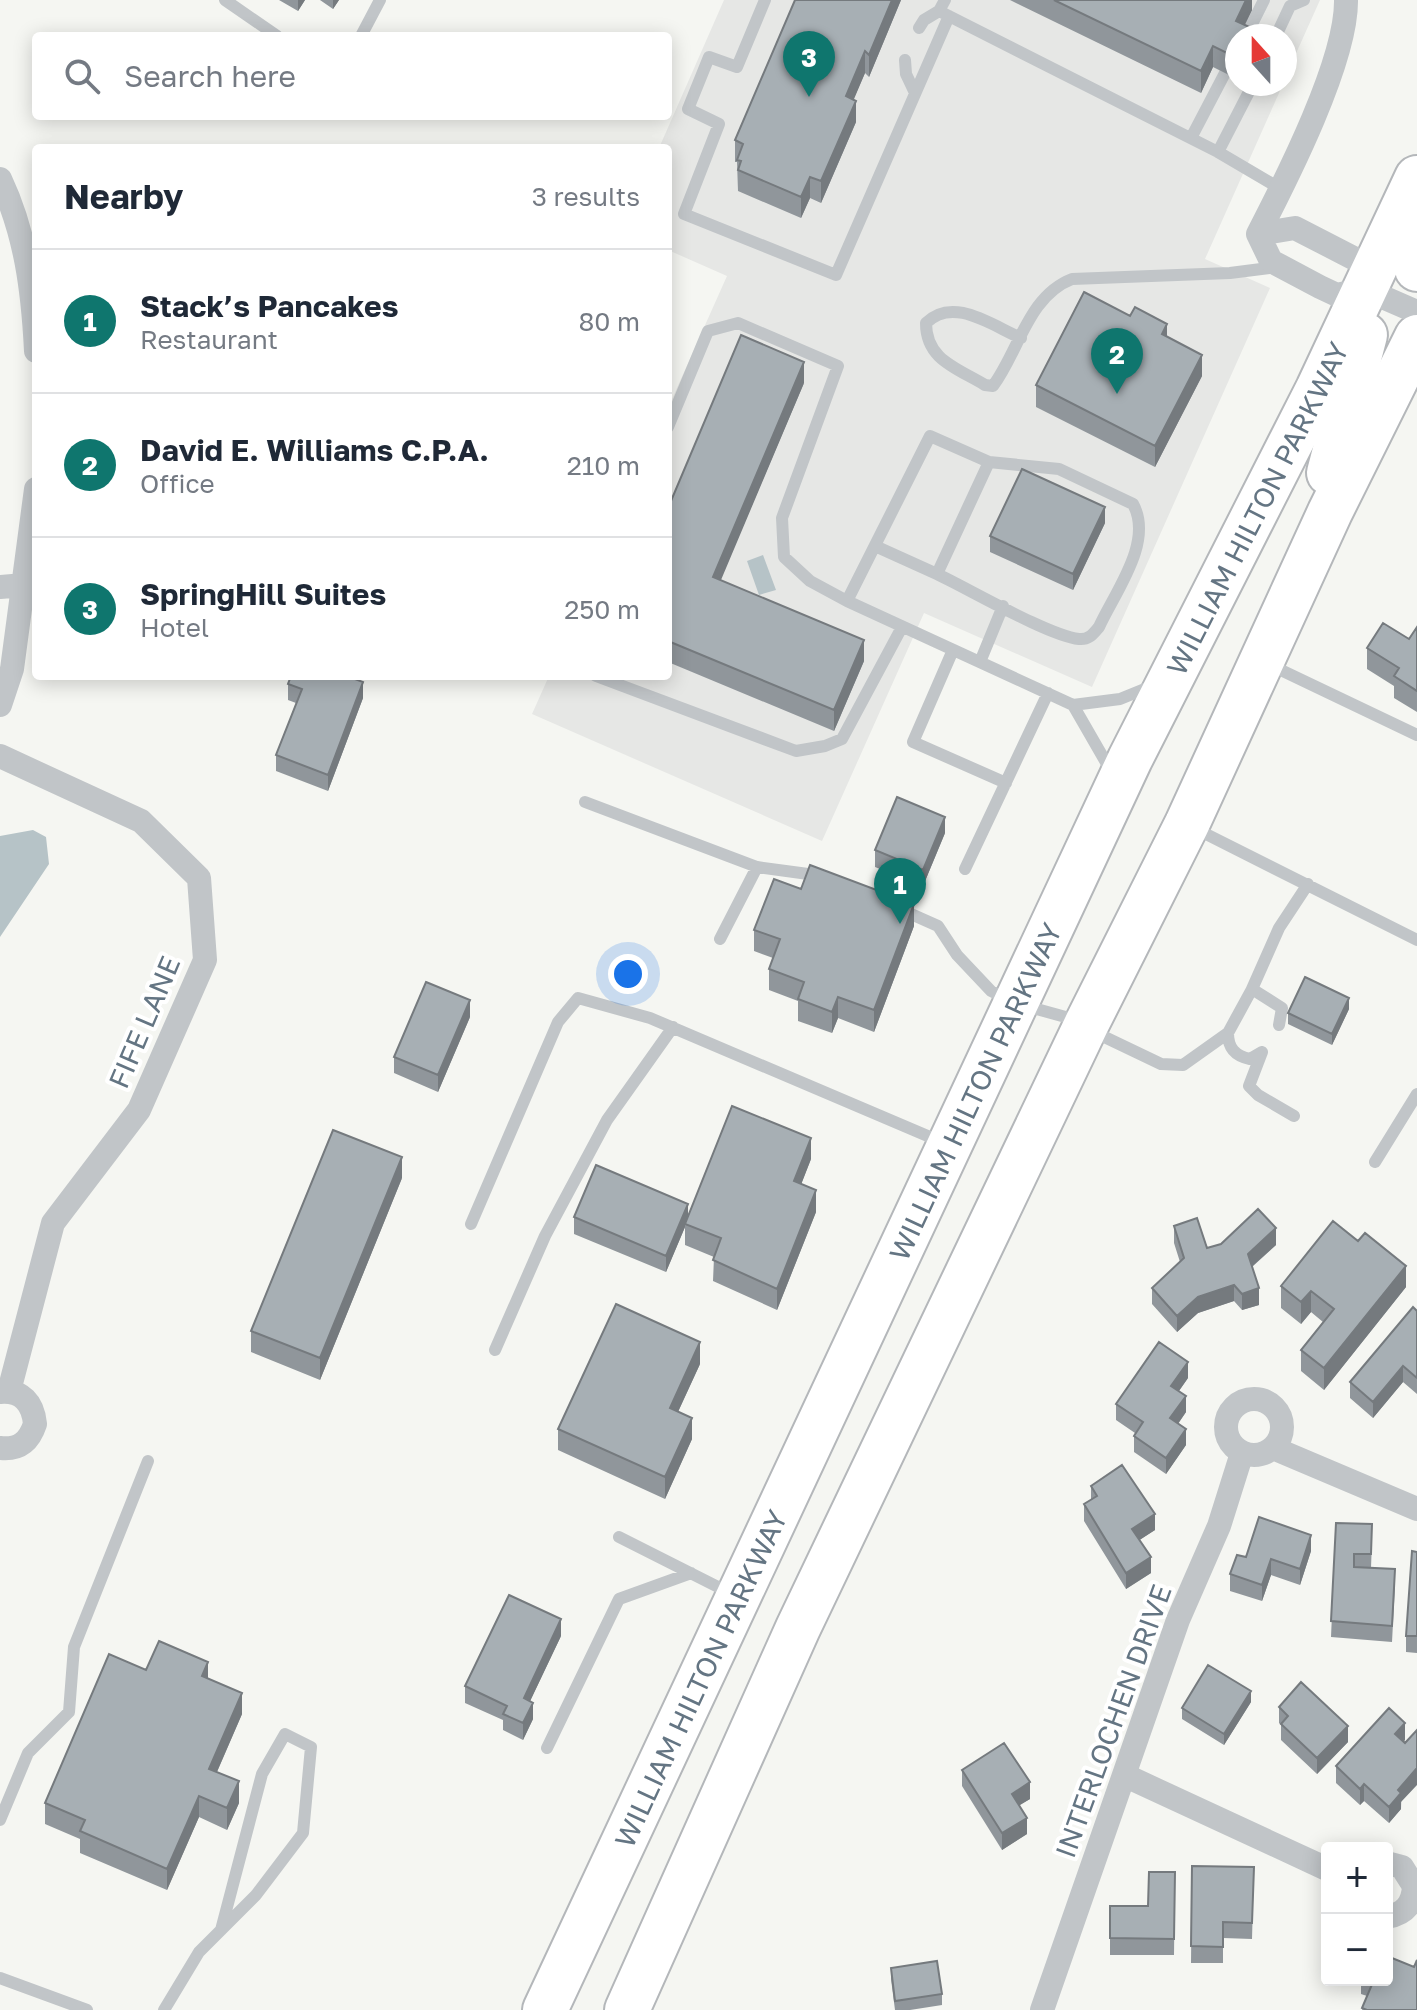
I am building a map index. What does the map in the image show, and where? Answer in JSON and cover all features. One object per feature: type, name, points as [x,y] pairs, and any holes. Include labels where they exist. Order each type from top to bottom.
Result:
[{"type":"highway","name":"WILLIAM HILTON PARKWAY","points":[[545,2010],[1116,789],[1318,389],[1417,178]]},
{"type":"highway","points":[[1417,250],[1417,269]]},
{"type":"highway","points":[[1299,584],[1367,330],[1364,289]]},
{"type":"highway","points":[[627,2010],[798,1628],[1086,1025],[1187,824],[1330,512],[1417,337]]},
{"type":"street","points":[[1258,234],[1281,189],[1339,47],[1346,0]]},
{"type":"street","points":[[0,179],[16,212],[32,287]]},
{"type":"street","points":[[1258,234],[1295,228],[1339,249],[1361,262],[1364,289]]},
{"type":"street","points":[[1258,234],[1271,261],[1337,295],[1364,289],[1417,312]]},
{"type":"street","points":[[0,705],[12,669],[12,586],[32,505]]},
{"type":"street","name":"FIFE LANE","points":[[0,756],[141,821],[199,878],[205,960],[139,1110],[53,1223],[5,1392],[29,1403],[35,1424],[24,1443],[14,1448],[0,1448]]},
{"type":"street","points":[[1244,1401],[1266,1402],[1280,1418],[1282,1429],[1273,1448],[1263,1454],[1242,1453],[1233,1446],[1225,1426],[1228,1415],[1244,1401]]},
{"type":"street","points":[[1273,1448],[1417,1509]]},
{"type":"street","name":"INTERLOCHEN DRIVE","points":[[1042,2010],[1178,1620],[1219,1526],[1242,1453]]},
{"type":"street","points":[[1124,1775],[1321,1866]]},
{"type":"street","points":[[1393,1865],[1402,1867],[1414,1886],[1409,1906],[1401,1914],[1393,1916]]},
{"type":"lane","points":[[225,0],[271,32]]},
{"type":"lane","points":[[363,32],[380,0]]},
{"type":"lane","points":[[765,0],[737,67],[709,57],[688,109],[719,124],[684,214],[836,275],[915,93],[944,9]]},
{"type":"lane","points":[[1252,24],[1264,0]]},
{"type":"lane","points":[[1280,24],[1287,3],[1304,0]]},
{"type":"lane","points":[[919,28],[924,20],[944,9]]},
{"type":"lane","points":[[944,9],[1218,152],[1281,189]]},
{"type":"lane","points":[[905,60],[906,74],[915,93]]},
{"type":"lane","points":[[1191,138],[1225,73]]},
{"type":"lane","points":[[1218,152],[1247,96]]},
{"type":"lane","points":[[1021,338],[950,309],[937,312],[926,323],[926,336],[934,354],[985,385],[993,386],[1046,296],[1057,285],[1072,279],[1230,273],[1280,266]]},
{"type":"lane","points":[[672,417],[708,331],[738,323],[795,344],[838,366],[782,518],[784,557],[810,581],[847,601],[1073,705],[1104,755],[1116,789]]},
{"type":"lane","points":[[847,601],[930,436],[989,462],[1059,469],[1081,477],[1133,504],[1142,528],[1134,553],[1099,627],[1090,637],[1080,640],[1056,632],[875,546]]},
{"type":"lane","points":[[937,574],[989,462]]},
{"type":"lane","points":[[980,662],[1003,606]]},
{"type":"lane","points":[[607,680],[796,751],[825,746],[842,739],[902,627]]},
{"type":"lane","points":[[953,650],[913,742],[1006,783]]},
{"type":"lane","points":[[1263,662],[1417,735]]},
{"type":"lane","points":[[1073,705],[1120,699],[1172,676]]},
{"type":"lane","points":[[965,869],[1048,693]]},
{"type":"lane","points":[[585,802],[757,867],[829,877],[842,883]]},
{"type":"lane","points":[[1187,824],[1417,940]]},
{"type":"lane","points":[[720,939],[757,867]]},
{"type":"lane","points":[[883,902],[938,926],[957,955],[991,991],[1015,1003],[1086,1025],[1161,1064],[1183,1065],[1228,1033],[1279,928],[1308,884]]},
{"type":"lane","points":[[1252,989],[1282,1008],[1279,1025]]},
{"type":"lane","points":[[471,1224],[558,1022],[578,998],[673,1027],[930,1137],[951,1140]]},
{"type":"lane","points":[[495,1350],[545,1236],[607,1120],[673,1027]]},
{"type":"lane","points":[[1228,1033],[1228,1044],[1239,1057],[1250,1059],[1262,1052],[1249,1086],[1294,1116]]},
{"type":"lane","points":[[1375,1162],[1417,1094]]},
{"type":"lane","points":[[0,1820],[28,1753],[69,1712],[74,1647],[148,1461]]},
{"type":"lane","points":[[619,1537],[737,1596]]},
{"type":"lane","points":[[547,1748],[619,1599],[691,1573]]},
{"type":"lane","points":[[164,2010],[199,1952],[221,1930],[256,1895],[303,1833],[311,1747],[285,1734],[262,1774],[221,1930]]},
{"type":"lane","points":[[0,1978],[87,2010]]},
{"type":"shaded area","points":[[724,0],[1320,0],[1297,51],[1297,24],[1225,24],[1225,96],[1278,96],[1205,259],[1270,288],[1092,687],[924,613],[822,841],[532,714],[547,680],[672,680],[672,399],[727,276],[672,252],[672,144],[661,144]]},
{"type":"shaded area","points":[[763,555],[776,590],[759,595],[747,561]]},
{"type":"shaded area","points":[[33,830],[46,837],[49,864],[0,937],[0,836]]},
{"type":"building","points":[[795,0],[892,0],[869,55],[865,51],[846,96],[856,101],[821,181],[810,177],[801,197],[738,170],[741,161],[737,160],[743,144],[735,140]]},
{"type":"building","points":[[1054,0],[1246,0],[1236,21],[1243,24],[1225,24],[1225,52],[1213,46],[1201,71]]},
{"type":"building","points":[[1084,292],[1130,316],[1135,307],[1167,324],[1162,334],[1202,355],[1155,446],[1036,385]]},
{"type":"building","points":[[741,335],[804,362],[713,577],[864,640],[834,710],[672,643],[672,499]]},
{"type":"building","points":[[1022,469],[1105,507],[1073,574],[990,536]]},
{"type":"building","points":[[1383,623],[1409,639],[1417,627],[1417,691],[1394,676],[1399,668],[1367,648]]},
{"type":"building","points":[[290,680],[363,682],[328,775],[276,755],[302,689],[288,684]]},
{"type":"building","points":[[897,797],[945,817],[923,870],[875,850]]},
{"type":"building","points":[[810,865],[914,904],[874,1010],[838,997],[832,1012],[798,999],[804,982],[769,969],[780,939],[754,930],[774,879],[801,889]]},
{"type":"building","points":[[1305,977],[1349,998],[1332,1034],[1288,1013]]},
{"type":"building","points":[[426,982],[470,1000],[438,1075],[394,1057]]},
{"type":"building","points":[[732,1106],[811,1138],[794,1181],[816,1190],[777,1289],[713,1260],[721,1238],[685,1224]]},
{"type":"building","points":[[333,1130],[402,1157],[320,1358],[251,1331]]},
{"type":"building","points":[[596,1165],[688,1204],[666,1256],[574,1217]]},
{"type":"building","points":[[1258,1209],[1276,1228],[1248,1254],[1259,1288],[1242,1294],[1234,1285],[1198,1297],[1177,1316],[1152,1288],[1184,1258],[1174,1226],[1197,1218],[1207,1248],[1221,1244]]},
{"type":"building","points":[[1333,1221],[1358,1241],[1365,1233],[1406,1266],[1324,1368],[1301,1350],[1334,1309],[1311,1291],[1301,1302],[1281,1286]]},
{"type":"building","points":[[616,1304],[700,1342],[670,1408],[692,1418],[665,1477],[558,1429]]},
{"type":"building","points":[[1413,1307],[1417,1311],[1417,1378],[1403,1366],[1373,1402],[1350,1382]]},
{"type":"building","points":[[1159,1342],[1188,1362],[1171,1386],[1186,1396],[1170,1418],[1186,1429],[1166,1458],[1134,1436],[1143,1422],[1116,1404]]},
{"type":"building","points":[[1122,1465],[1155,1514],[1132,1529],[1151,1557],[1126,1573],[1084,1504],[1097,1496],[1091,1486]]},
{"type":"building","points":[[1259,1517],[1311,1535],[1300,1569],[1271,1559],[1262,1585],[1230,1574],[1237,1555],[1246,1557]]},
{"type":"building","points":[[1336,1523],[1372,1524],[1371,1554],[1354,1554],[1354,1567],[1395,1569],[1392,1626],[1331,1621]]},
{"type":"building","points":[[1412,1551],[1417,1552],[1417,1636],[1406,1636]]},
{"type":"building","points":[[509,1595],[561,1619],[524,1698],[533,1703],[523,1723],[503,1714],[507,1706],[465,1686]]},
{"type":"building","points":[[159,1641],[208,1662],[202,1676],[242,1693],[209,1769],[239,1781],[227,1808],[199,1796],[167,1869],[80,1831],[85,1820],[45,1803],[109,1654],[146,1670]]},
{"type":"building","points":[[1208,1665],[1251,1691],[1224,1734],[1182,1708]]},
{"type":"building","points":[[1301,1682],[1348,1726],[1317,1758],[1281,1724],[1288,1716],[1279,1707]]},
{"type":"building","points":[[1389,1708],[1405,1723],[1395,1734],[1405,1743],[1417,1730],[1417,1768],[1398,1790],[1401,1793],[1389,1807],[1364,1784],[1360,1789],[1336,1766]]},
{"type":"building","points":[[1004,1743],[1030,1782],[1012,1794],[1027,1818],[1002,1833],[962,1770]]},
{"type":"building","points":[[1192,1866],[1254,1867],[1252,1923],[1223,1922],[1223,1947],[1191,1946]]},
{"type":"building","points":[[1149,1872],[1175,1872],[1174,1939],[1110,1938],[1110,1906],[1148,1906]]},
{"type":"building","points":[[1393,1958],[1414,1967],[1417,1960],[1417,2010],[1362,2008],[1371,1986],[1393,1986]]},
{"type":"building","points":[[937,1961],[942,1994],[895,2001],[891,1968]]},
{"type":"place","name":"SpringHill Suites","points":[[809,97]]},
{"type":"place","name":"David E. Williams C.P.A.","points":[[1117,394]]},
{"type":"place","name":"Stack’s Pancakes","points":[[900,924]]}]
